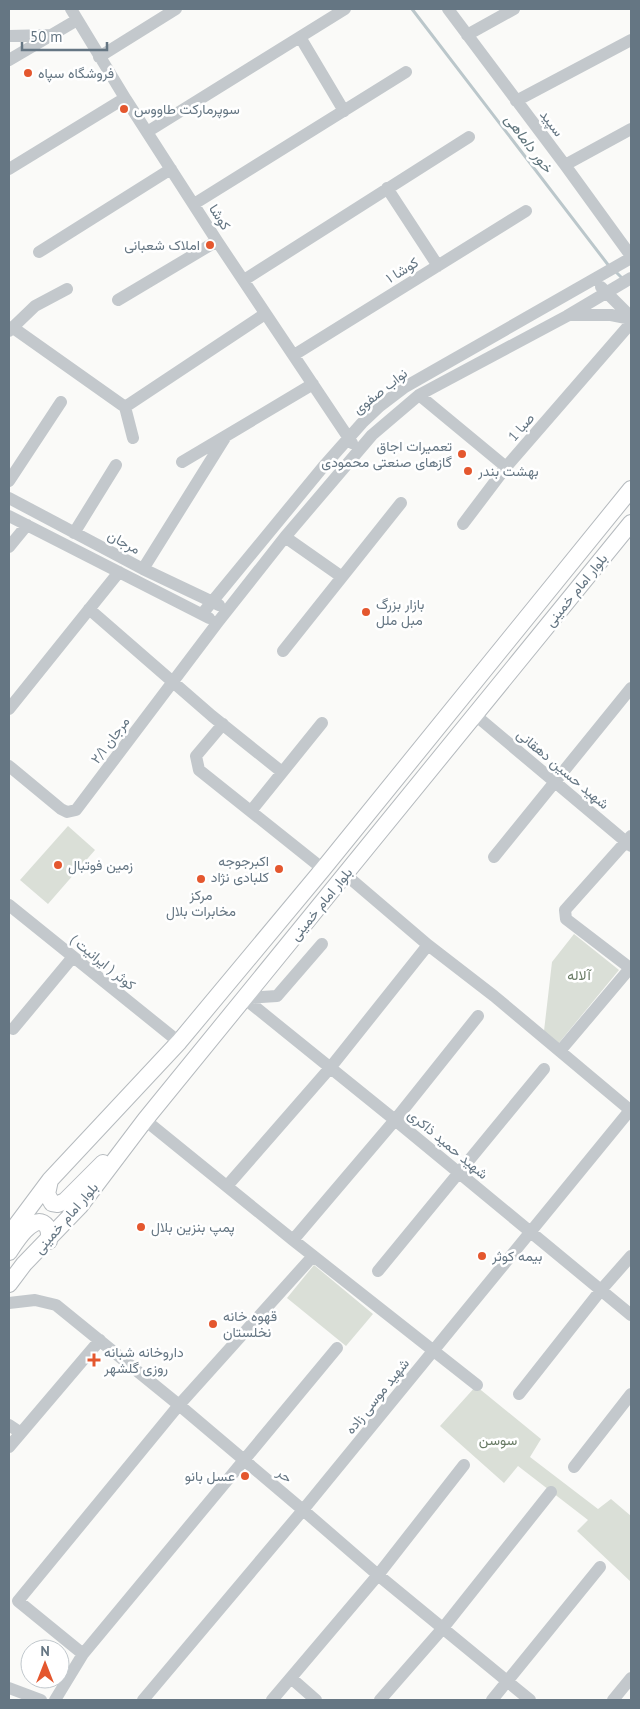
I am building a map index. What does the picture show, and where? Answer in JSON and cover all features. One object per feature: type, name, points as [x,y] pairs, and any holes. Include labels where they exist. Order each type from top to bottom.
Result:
[{"type":"main road","name":"بلوار امام خمینی","points":[[9,1236],[50,1180],[179,1042],[323,869],[631,489]]},
{"type":"main road","name":"بلوار امام خمینی","points":[[9,1284],[24,1264],[49,1241],[80,1206],[145,1120],[631,523]]},
{"type":"main road","points":[[50,1180],[47,1194],[52,1203],[58,1204],[65,1201],[101,1164],[117,1156]]},
{"type":"main road","points":[[9,1252],[27,1228],[36,1222],[46,1225],[50,1232],[49,1241]]},
{"type":"street","points":[[99,57],[176,9]]},
{"type":"street","points":[[147,132],[345,9]]},
{"type":"street","name":"سپید","points":[[448,9],[566,164],[628,259]]},
{"type":"street","points":[[467,35],[514,9]]},
{"type":"street","points":[[9,60],[53,35],[74,14]]},
{"type":"street","name":"کوشا","points":[[74,14],[99,57],[217,241],[358,451]]},
{"type":"street","points":[[9,36],[53,35]]},
{"type":"street","points":[[300,37],[344,111]]},
{"type":"street","points":[[516,100],[631,40]]},
{"type":"street","points":[[194,204],[406,72]]},
{"type":"street","points":[[9,169],[125,98]]},
{"type":"street","points":[[566,164],[631,129]]},
{"type":"street","points":[[244,280],[469,137]]},
{"type":"street","points":[[39,252],[171,169]]},
{"type":"street","points":[[387,188],[438,266]]},
{"type":"street","name":"کوشا ۱","points":[[294,355],[526,212]]},
{"type":"street","points":[[118,300],[217,241]]},
{"type":"street","name":"نواب صفوی","points":[[202,614],[349,438],[380,406],[405,388],[628,259]]},
{"type":"street","points":[[597,278],[631,320]]},
{"type":"street","name":"نواب صفوی","points":[[218,622],[285,537],[372,435],[419,395],[567,316],[631,278]]},
{"type":"street","points":[[67,289],[35,306],[10,329],[126,407],[133,438]]},
{"type":"street","points":[[126,407],[265,314]]},
{"type":"street","points":[[567,316],[611,315],[631,320]]},
{"type":"street","name":"صبا 1","points":[[463,524],[506,467],[631,320]]},
{"type":"street","points":[[182,462],[313,384]]},
{"type":"street","points":[[419,395],[506,467]]},
{"type":"street","points":[[9,481],[62,402]]},
{"type":"street","points":[[142,569],[226,436]]},
{"type":"street","points":[[74,533],[116,464]]},
{"type":"street","name":"مرجان","points":[[9,498],[142,569],[228,610]]},
{"type":"street","points":[[283,651],[401,503]]},
{"type":"street","name":"مرجان","points":[[9,516],[218,622]]},
{"type":"street","points":[[9,547],[27,525]]},
{"type":"street","points":[[285,537],[342,577]]},
{"type":"street","points":[[9,709],[119,572]]},
{"type":"street","points":[[89,609],[174,680],[212,716],[282,772]]},
{"type":"street","name":"مرجان ۲/۱","points":[[9,766],[61,809],[67,812],[76,810],[218,622]]},
{"type":"street","points":[[494,856],[631,688]]},
{"type":"street","name":"شهید حسین دهقانی","points":[[474,714],[555,782],[630,841]]},
{"type":"street","points":[[251,811],[322,723]]},
{"type":"street","points":[[223,724],[196,756],[199,770],[323,869]]},
{"type":"street","points":[[560,1050],[631,968],[566,919],[564,915],[565,910],[630,841]]},
{"type":"street","points":[[346,875],[428,946],[494,996],[631,1109]]},
{"type":"street","name":"کوثر ( ایرانیت )","points":[[9,905],[72,958],[179,1042]]},
{"type":"street","points":[[244,998],[277,996],[322,944]]},
{"type":"street","points":[[227,1186],[330,1068],[428,946]]},
{"type":"street","points":[[13,1029],[72,958]]},
{"type":"street","name":"شهید حمید ذاکری","points":[[244,998],[631,1315]]},
{"type":"street","points":[[293,1240],[395,1120],[478,1016]]},
{"type":"street","points":[[378,1271],[544,1069]]},
{"type":"street","name":"شهید موسی زاده","points":[[142,1700],[304,1510],[631,1109]]},
{"type":"street","points":[[145,1120],[477,1385]]},
{"type":"street","points":[[83,1654],[18,1601],[179,1405],[313,1256]]},
{"type":"street","points":[[519,1394],[601,1290],[631,1256]]},
{"type":"street","name":"حر","points":[[9,1303],[35,1300],[56,1305],[179,1405],[378,1575],[530,1700]]},
{"type":"street","points":[[9,1447],[100,1340]]},
{"type":"street","points":[[55,1700],[83,1654],[337,1348]]},
{"type":"street","points":[[574,1467],[631,1394]]},
{"type":"street","points":[[9,1425],[21,1434]]},
{"type":"street","points":[[272,1700],[378,1575],[464,1465]]},
{"type":"street","points":[[380,1700],[443,1628],[551,1492]]},
{"type":"street","points":[[492,1700],[600,1566]]},
{"type":"street","points":[[291,1678],[316,1700]]},
{"type":"street","points":[[613,1700],[631,1678]]},
{"type":"street","points":[[9,1688],[41,1700]]},
{"type":"green space","name":"زمین فوتبال","points":[[68,826],[95,850],[48,904],[20,880]]},
{"type":"green space","name":"آلاله","points":[[574,934],[619,970],[558,1044],[544,1031],[552,962]]},
{"type":"green space","points":[[314,1265],[373,1314],[346,1346],[287,1298]]},
{"type":"green space","name":"سوسن","points":[[476,1386],[541,1439],[530,1457],[598,1509],[611,1499],[631,1516],[631,1582],[577,1531],[588,1520],[518,1466],[504,1483],[440,1426]]},
{"type":"waterway","name":"خور داماهی","points":[[412,9],[609,266]]},
{"type":"waterway","name":"خور داماهی","points":[[614,270],[624,280]]},
{"type":"place","name":"فروشگاه سپاه","points":[[28,73]]},
{"type":"place","name":"سوپرمارکت طاووس","points":[[124,109]]},
{"type":"place","name":"املاک شعبانی","points":[[210,245]]},
{"type":"place","name":"تعمیرات اجاق گازهای صنعتی محمودی","points":[[462,454]]},
{"type":"place","name":"بهشت بندر","points":[[468,471]]},
{"type":"place","name":"بازار بزرگ مبل ملل","points":[[366,612]]},
{"type":"place","name":"زمین فوتبال","points":[[58,865]]},
{"type":"place","name":"اکبرجوجه کلبادی نژاد","points":[[279,869]]},
{"type":"place","name":"مرکز مخابرات بلال","points":[[201,879]]},
{"type":"place","name":"پمپ بنزین بلال","points":[[141,1227]]},
{"type":"place","name":"بیمه کوثر","points":[[482,1256]]},
{"type":"place","name":"قهوه خانه نخلستان","points":[[213,1324]]},
{"type":"place","name":"داروخانه شبانه روزی گلشهر","points":[[94,1360]]},
{"type":"place","name":"عسل بانو","points":[[245,1476]]}]
